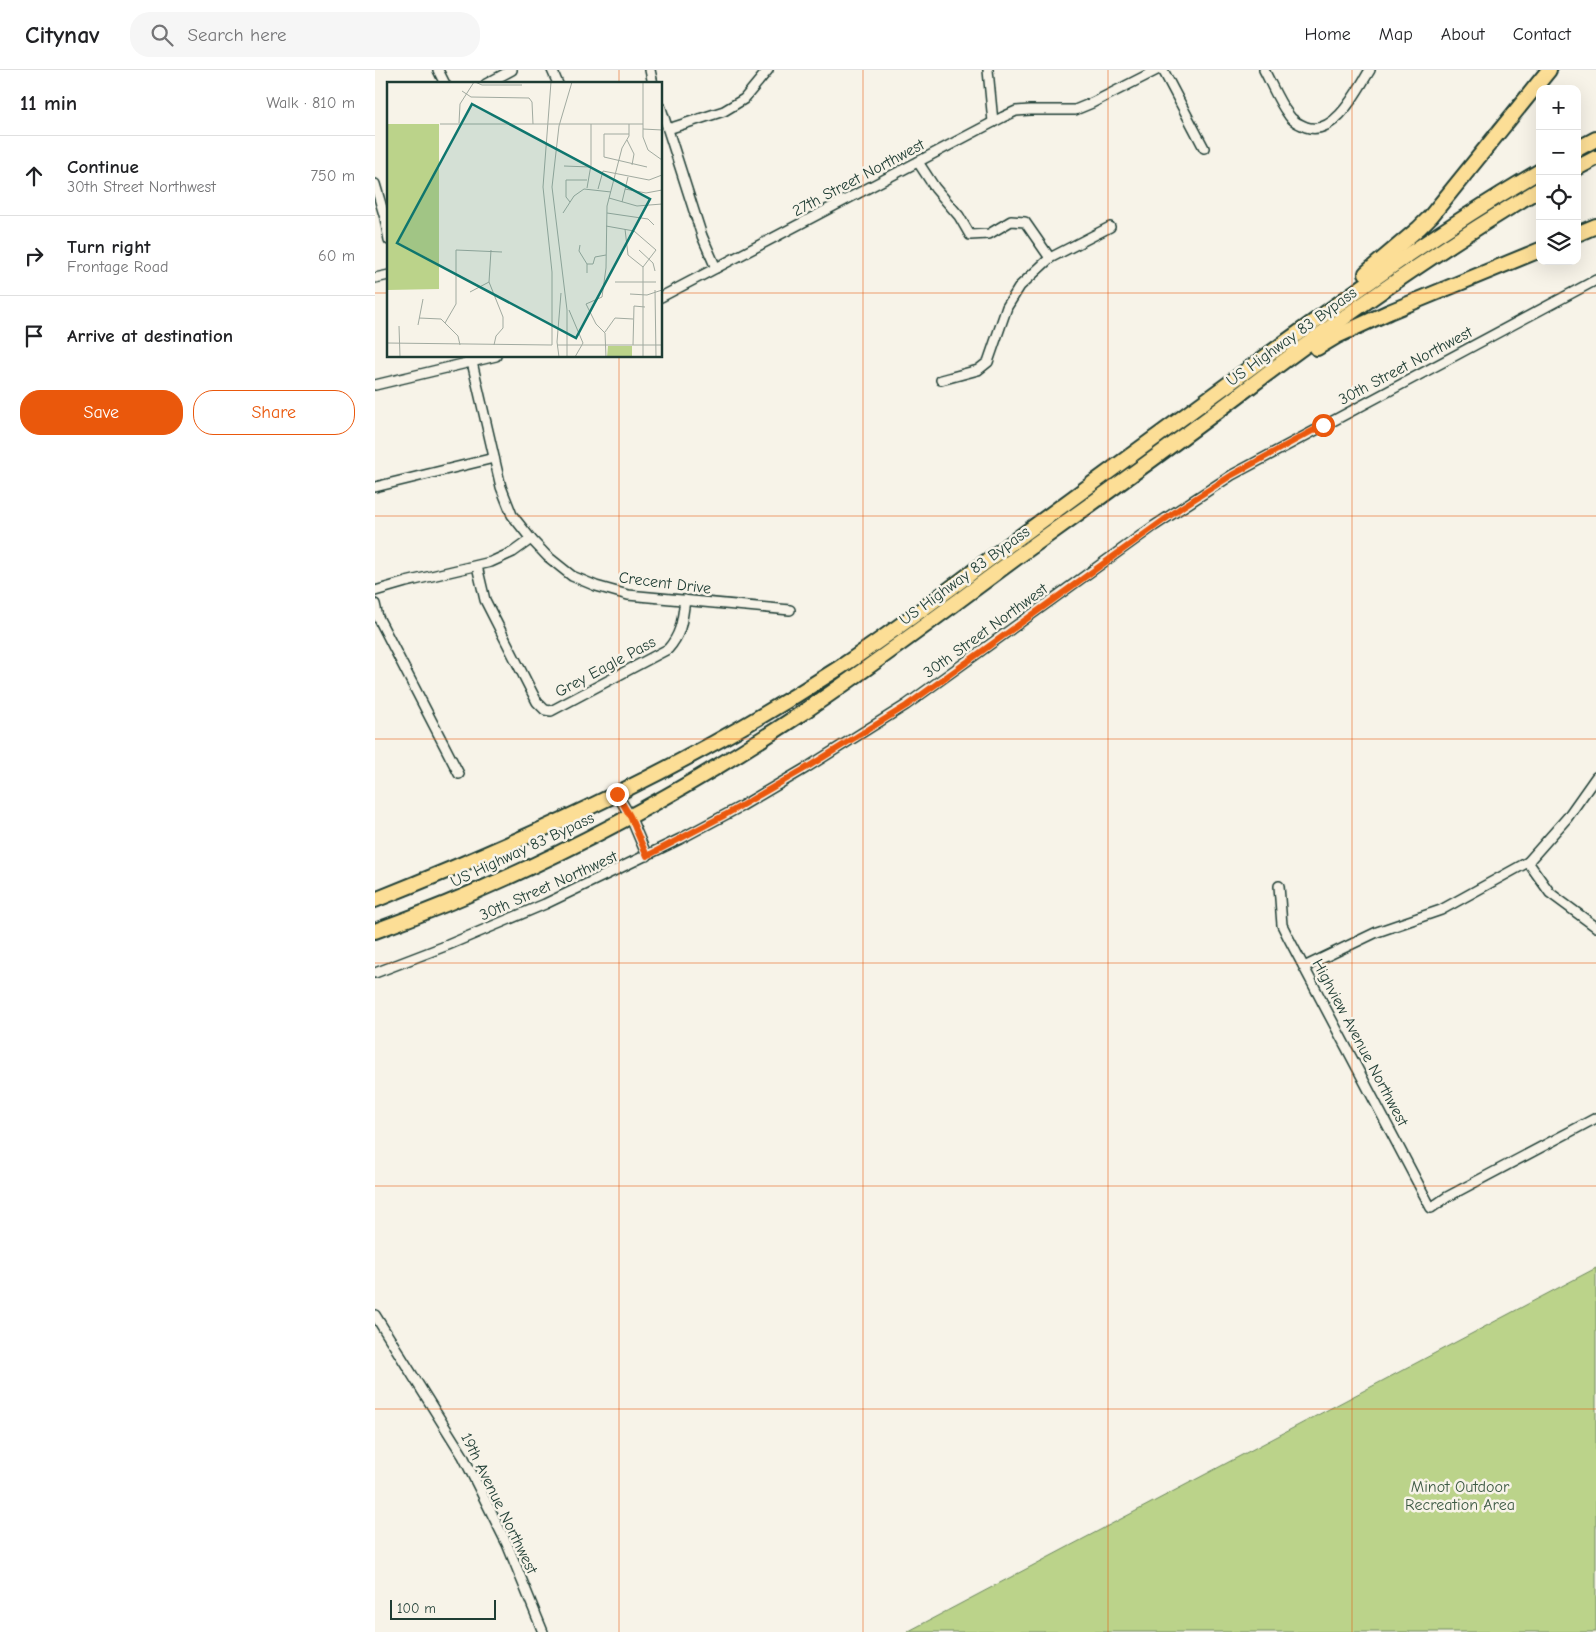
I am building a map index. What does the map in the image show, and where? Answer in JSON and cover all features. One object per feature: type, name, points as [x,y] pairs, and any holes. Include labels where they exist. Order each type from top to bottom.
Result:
[{"type":"highway","points":[[1263,358],[1287,334],[1376,266],[1419,228],[1456,187],[1549,70]]},
{"type":"highway","points":[[1581,147],[1596,139]]},
{"type":"highway","points":[[1581,166],[1596,158]]},
{"type":"highway","name":"US Highway 83 Bypass","points":[[375,900],[493,853],[649,779],[780,705],[891,632],[1263,358],[1437,234],[1536,173]]},
{"type":"highway","name":"US Highway 83 Bypass","points":[[375,931],[536,865],[630,816],[738,753],[827,696],[1254,384],[1448,245],[1536,191]]},
{"type":"highway","points":[[1581,232],[1596,226]]},
{"type":"highway","points":[[1254,384],[1279,373],[1322,345],[1354,328],[1536,252]]},
{"type":"street","points":[[438,70],[444,82]]},
{"type":"street","points":[[490,82],[512,70]]},
{"type":"street","points":[[551,70],[557,82]]},
{"type":"street","points":[[668,128],[724,111],[745,99],[768,70]]},
{"type":"street","points":[[988,70],[993,122]]},
{"type":"street","name":"27th Street Northwest","points":[[663,296],[1016,111],[1075,110],[1093,103],[1157,70]]},
{"type":"street","points":[[1163,70],[1204,148]]},
{"type":"street","points":[[1264,70],[1289,116],[1298,124],[1311,128],[1329,124],[1338,118],[1370,70]]},
{"type":"street","points":[[663,114],[701,236],[716,268]]},
{"type":"street","points":[[919,162],[935,188],[959,216],[970,235],[989,234],[1011,221],[1025,222],[1049,258]]},
{"type":"street","points":[[375,184],[387,229]]},
{"type":"street","points":[[941,380],[978,370],[988,362],[1007,307],[1021,286],[1049,258],[1111,227]]},
{"type":"street","name":"30th Street Northwest","points":[[375,973],[516,917],[647,856],[714,821],[798,773],[906,706],[1154,526],[1232,475],[1596,280]]},
{"type":"street","points":[[375,385],[488,358]]},
{"type":"street","name":"Crecent Drive","points":[[472,362],[501,487],[512,515],[547,556],[572,576],[596,586],[628,595],[791,610]]},
{"type":"street","points":[[375,487],[494,458]]},
{"type":"street","points":[[375,591],[491,562],[513,552],[531,539]]},
{"type":"street","name":"Grey Eagle Pass","points":[[477,566],[485,600],[537,702],[545,710],[551,711],[668,649],[677,638],[681,627],[685,600]]},
{"type":"street","points":[[375,604],[378,617],[459,774]]},
{"type":"street","points":[[1304,967],[1377,932],[1441,910],[1528,862],[1567,818],[1596,777]]},
{"type":"street","points":[[617,794],[630,816],[647,856]]},
{"type":"street","points":[[1528,862],[1550,893],[1596,927]]},
{"type":"street","name":"Highview Avenue Northwest","points":[[1279,886],[1283,925],[1287,937],[1431,1208],[1596,1118]]},
{"type":"street","name":"19th Avenue Northwest","points":[[375,1315],[463,1456],[507,1544],[543,1632]]},
{"type":"green space","name":"Minot Outdoor Recreation Area","points":[[1596,1268],[1596,1632],[907,1632]]},
{"type":"route","points":[[617,794],[630,816],[647,856],[680,839],[806,768],[906,706],[1182,507],[1232,475],[1323,425]]}]
